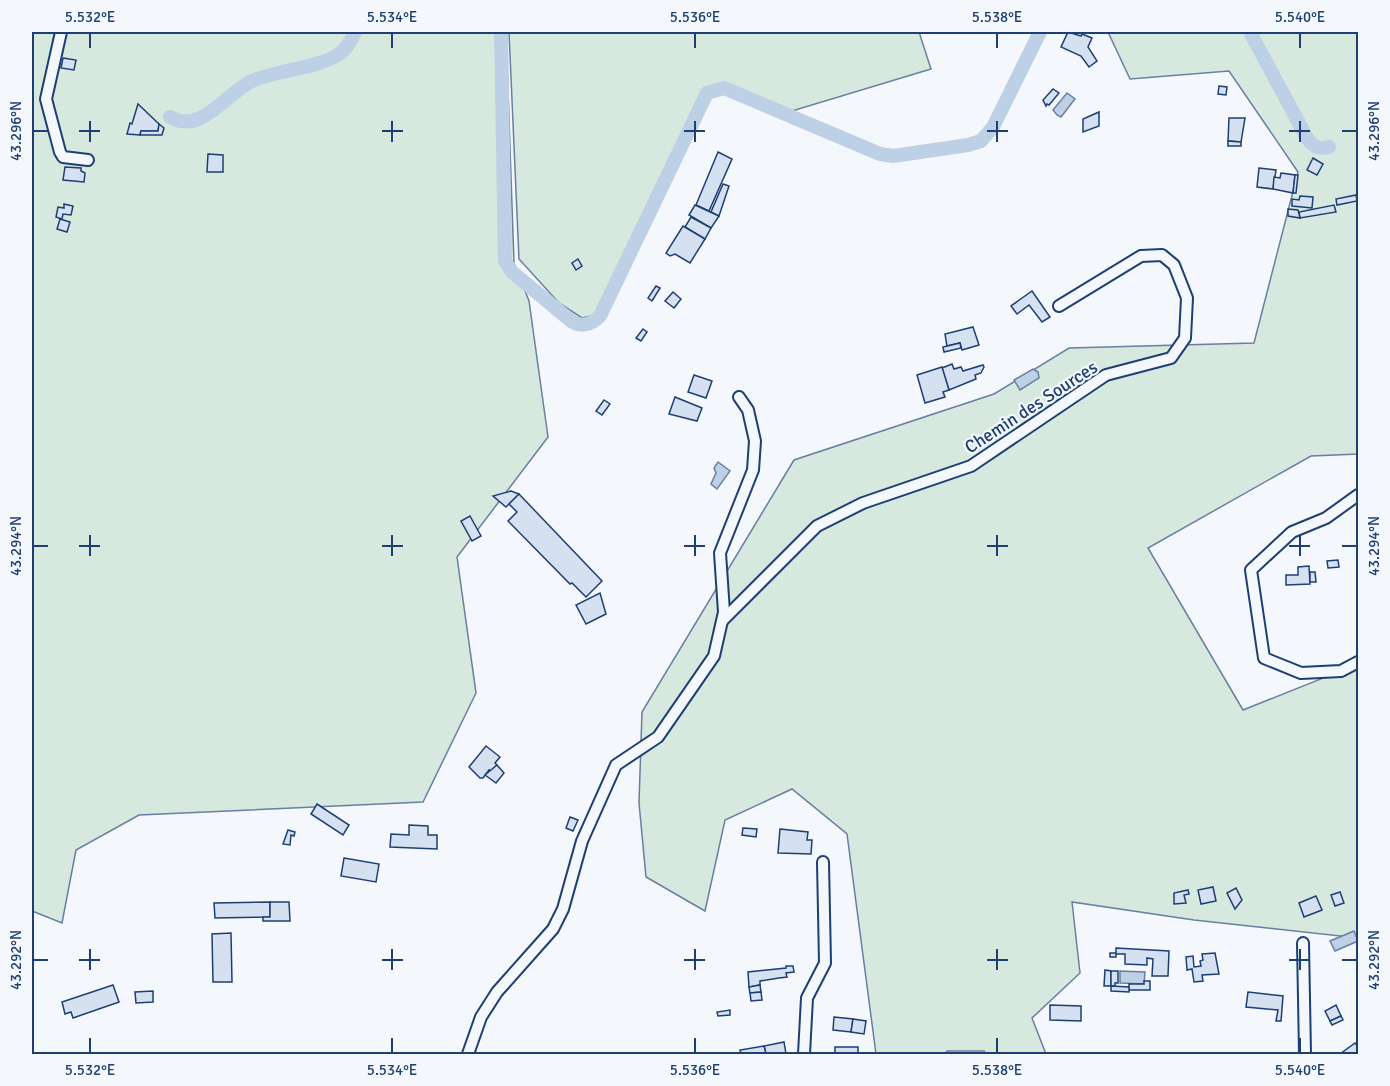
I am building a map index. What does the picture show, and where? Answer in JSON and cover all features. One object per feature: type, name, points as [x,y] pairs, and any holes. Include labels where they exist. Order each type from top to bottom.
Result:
[{"type":"street","points":[[61,32],[46,99],[63,157],[88,160]]},
{"type":"street","name":"Chemin des Sources","points":[[723,620],[817,526],[862,503],[971,466],[1106,375],[1171,358],[1185,338],[1187,298],[1174,265],[1162,255],[1141,256],[1059,306]]},
{"type":"street","points":[[468,1054],[481,1017],[497,992],[554,930],[563,909],[582,841],[616,765],[658,737],[714,656],[724,612],[720,553],[753,470],[755,441],[748,410],[739,398]]},
{"type":"street","points":[[1359,495],[1326,518],[1292,532],[1251,570],[1264,658],[1301,673],[1341,671],[1359,662]]},
{"type":"street","points":[[804,1054],[807,998],[825,963],[823,862]]},
{"type":"street","points":[[1303,943],[1305,1054]]},
{"type":"shaded area","points":[[32,32],[506,32],[514,263],[529,301],[548,437],[457,557],[476,693],[423,802],[139,815],[76,850],[62,923],[32,911]]},
{"type":"shaded area","points":[[509,32],[919,32],[931,69],[792,111],[725,85],[718,84],[703,90],[607,294],[595,315],[582,318],[559,303],[519,259]]},
{"type":"shaded area","points":[[1108,32],[1358,32],[1358,454],[1311,456],[1148,548],[1243,710],[1358,664],[1358,938],[1194,920],[1072,902],[1080,973],[1032,1018],[1046,1054],[986,1054],[984,1051],[947,1051],[945,1054],[876,1054],[847,834],[792,789],[725,820],[705,911],[646,877],[639,803],[642,712],[794,460],[994,394],[1069,348],[1254,343],[1298,172],[1229,71],[1130,79]]},
{"type":"water","points":[[1067,93],[1075,99],[1061,117],[1053,110]]},
{"type":"water","points":[[1033,369],[1038,372],[1039,378],[1020,390],[1014,380]]},
{"type":"water","points":[[718,462],[730,471],[717,489],[711,484],[716,473],[714,468]]},
{"type":"water","points":[[1354,931],[1358,941],[1335,951],[1330,941]]},
{"type":"water","points":[[1120,971],[1145,972],[1144,984],[1120,983]]},
{"type":"building","points":[[1068,32],[1092,38],[1088,47],[1097,61],[1089,67],[1081,56],[1061,47]]},
{"type":"building","points":[[63,58],[76,60],[74,70],[61,68]]},
{"type":"building","points":[[1219,86],[1227,87],[1226,95],[1218,94]]},
{"type":"building","points":[[1053,89],[1059,93],[1046,106],[1043,100]]},
{"type":"building","points":[[138,104],[159,124],[158,131],[141,131],[140,135],[127,134]]},
{"type":"building","points":[[1099,112],[1099,126],[1083,132],[1083,119]]},
{"type":"building","points":[[1229,118],[1245,118],[1241,142],[1228,141]]},
{"type":"building","points":[[159,124],[164,128],[162,135],[140,135],[141,131],[158,131]]},
{"type":"building","points":[[1228,141],[1241,142],[1241,146],[1228,146]]},
{"type":"building","points":[[718,152],[732,159],[709,211],[696,205]]},
{"type":"building","points":[[208,154],[223,155],[223,172],[207,172]]},
{"type":"building","points":[[1313,158],[1323,164],[1317,175],[1307,170]]},
{"type":"building","points":[[65,167],[81,168],[81,171],[85,173],[84,182],[63,180]]},
{"type":"building","points":[[1259,168],[1276,170],[1273,189],[1257,187]]},
{"type":"building","points":[[1281,173],[1295,175],[1293,193],[1273,189],[1274,177],[1280,178]]},
{"type":"building","points":[[1295,175],[1298,175],[1296,193],[1293,193]]},
{"type":"building","points":[[723,184],[729,186],[719,216],[711,212]]},
{"type":"building","points":[[1356,195],[1357,201],[1337,205],[1336,199]]},
{"type":"building","points":[[1300,196],[1313,197],[1312,208],[1292,206],[1292,199],[1299,200]]},
{"type":"building","points":[[64,204],[73,206],[71,215],[63,214],[62,219],[56,217],[58,207],[64,208]]},
{"type":"building","points":[[695,205],[719,216],[711,228],[689,215]]},
{"type":"building","points":[[1334,205],[1336,212],[1300,218],[1299,212]]},
{"type":"building","points":[[1288,209],[1298,210],[1300,218],[1288,216]]},
{"type":"building","points":[[691,217],[711,228],[705,239],[685,227]]},
{"type":"building","points":[[60,219],[70,222],[67,232],[57,229]]},
{"type":"building","points":[[683,226],[705,239],[690,263],[675,254],[670,256],[666,253]]},
{"type":"building","points":[[578,259],[582,266],[576,270],[572,263]]},
{"type":"building","points":[[656,286],[660,288],[652,301],[648,298]]},
{"type":"building","points":[[1032,291],[1050,317],[1042,322],[1029,305],[1017,314],[1011,306]]},
{"type":"building","points":[[673,292],[681,299],[674,308],[665,301]]},
{"type":"building","points":[[973,327],[979,345],[962,350],[960,343],[947,346],[945,334]]},
{"type":"building","points":[[643,329],[647,332],[641,341],[636,338]]},
{"type":"building","points":[[960,343],[961,348],[944,352],[943,347]]},
{"type":"building","points":[[952,364],[954,369],[961,367],[963,371],[983,365],[984,367],[981,373],[975,375],[976,379],[949,390],[942,368]]},
{"type":"building","points":[[942,367],[949,390],[943,392],[945,397],[925,403],[917,375]]},
{"type":"building","points":[[694,375],[712,381],[706,398],[688,392]]},
{"type":"building","points":[[675,397],[702,408],[697,421],[669,414]]},
{"type":"building","points":[[604,400],[610,404],[602,415],[596,411]]},
{"type":"building","points":[[511,491],[519,494],[506,507],[493,496]]},
{"type":"building","points":[[519,494],[602,581],[586,597],[572,583],[570,584],[508,521],[517,512],[509,504]]},
{"type":"building","points":[[470,516],[481,536],[472,541],[461,521]]},
{"type":"building","points":[[1338,560],[1339,567],[1328,568],[1327,561]]},
{"type":"building","points":[[1309,566],[1310,584],[1286,585],[1286,575],[1298,575],[1298,567]]},
{"type":"building","points":[[1310,572],[1315,572],[1316,582],[1310,582]]},
{"type":"building","points":[[600,593],[606,614],[586,624],[576,605]]},
{"type":"building","points":[[486,746],[500,757],[492,771],[489,770],[483,778],[480,778],[469,767]]},
{"type":"building","points":[[497,765],[504,773],[496,783],[485,775]]},
{"type":"building","points":[[317,804],[349,825],[343,835],[311,814]]},
{"type":"building","points":[[570,817],[578,820],[573,831],[566,828]]},
{"type":"building","points":[[409,825],[428,826],[428,835],[437,835],[437,849],[390,847],[391,834],[409,835]]},
{"type":"building","points":[[743,828],[757,829],[756,837],[742,835]]},
{"type":"building","points":[[780,829],[808,832],[807,840],[812,840],[811,854],[778,853]]},
{"type":"building","points":[[288,830],[295,832],[294,836],[291,835],[290,845],[283,844]]},
{"type":"building","points":[[344,858],[379,864],[376,882],[341,876]]},
{"type":"building","points":[[1213,887],[1216,901],[1201,904],[1198,890]]},
{"type":"building","points":[[1236,888],[1242,900],[1235,909],[1227,893]]},
{"type":"building","points":[[1188,890],[1189,894],[1184,895],[1186,903],[1174,904],[1174,893]]},
{"type":"building","points":[[1340,892],[1344,903],[1335,906],[1331,895]]},
{"type":"building","points":[[1316,896],[1322,910],[1304,917],[1299,903]]},
{"type":"building","points":[[270,902],[270,917],[215,918],[214,903]]},
{"type":"building","points":[[270,902],[289,902],[290,921],[263,921],[263,917],[270,917]]},
{"type":"building","points":[[231,933],[232,982],[213,982],[212,934]]},
{"type":"building","points":[[1116,948],[1169,951],[1168,976],[1152,976],[1153,959],[1147,958],[1147,965],[1125,964],[1125,954],[1110,957],[1110,953],[1116,953]]},
{"type":"building","points":[[1215,953],[1219,974],[1202,975],[1203,981],[1194,982],[1192,969],[1187,970],[1186,957],[1193,956],[1194,967],[1201,966],[1202,954]]},
{"type":"building","points":[[786,966],[793,966],[794,972],[786,973],[787,977],[760,981],[760,985],[749,987],[748,972],[786,968]]},
{"type":"building","points":[[1105,970],[1111,971],[1111,986],[1104,986]]},
{"type":"building","points":[[1111,971],[1118,971],[1118,983],[1115,983],[1115,986],[1111,986]]},
{"type":"building","points":[[1144,981],[1150,981],[1150,990],[1129,990],[1129,984],[1144,984]]},
{"type":"building","points":[[113,985],[119,1002],[73,1018],[71,1012],[65,1014],[62,1002]]},
{"type":"building","points":[[760,985],[761,992],[750,993],[749,987]]},
{"type":"building","points":[[1111,986],[1129,987],[1129,992],[1111,991]]},
{"type":"building","points":[[153,991],[153,1002],[136,1003],[135,992]]},
{"type":"building","points":[[761,992],[762,1000],[751,1001],[750,993]]},
{"type":"building","points":[[1248,992],[1283,996],[1281,1021],[1276,1021],[1278,1010],[1246,1007]]},
{"type":"building","points":[[1050,1005],[1081,1006],[1081,1021],[1050,1020]]},
{"type":"building","points":[[1336,1005],[1341,1016],[1330,1021],[1325,1011]]},
{"type":"building","points":[[730,1010],[730,1015],[718,1016],[717,1012]]},
{"type":"building","points":[[1341,1016],[1343,1020],[1332,1025],[1330,1021]]},
{"type":"building","points":[[834,1017],[853,1019],[851,1032],[833,1030]]},
{"type":"building","points":[[853,1019],[866,1021],[864,1034],[851,1032]]},
{"type":"building","points":[[784,1042],[786,1054],[766,1054],[764,1046]]},
{"type":"building","points":[[1355,1043],[1358,1052],[1340,1054]]},
{"type":"building","points":[[764,1046],[766,1054],[741,1054],[740,1050]]},
{"type":"building","points":[[835,1047],[858,1047],[858,1054],[835,1054]]},
{"type":"waterway","points":[[170,117],[181,121],[192,121],[212,111],[250,82],[330,59],[344,50],[355,32]]},
{"type":"waterway","points":[[501,32],[505,261],[512,272],[570,320],[582,325],[593,322],[600,316],[707,93],[724,88],[880,154],[893,156],[968,145],[981,141],[993,127],[1040,32]]},
{"type":"waterway","points":[[1250,32],[1307,138],[1316,147],[1329,147]]}]
